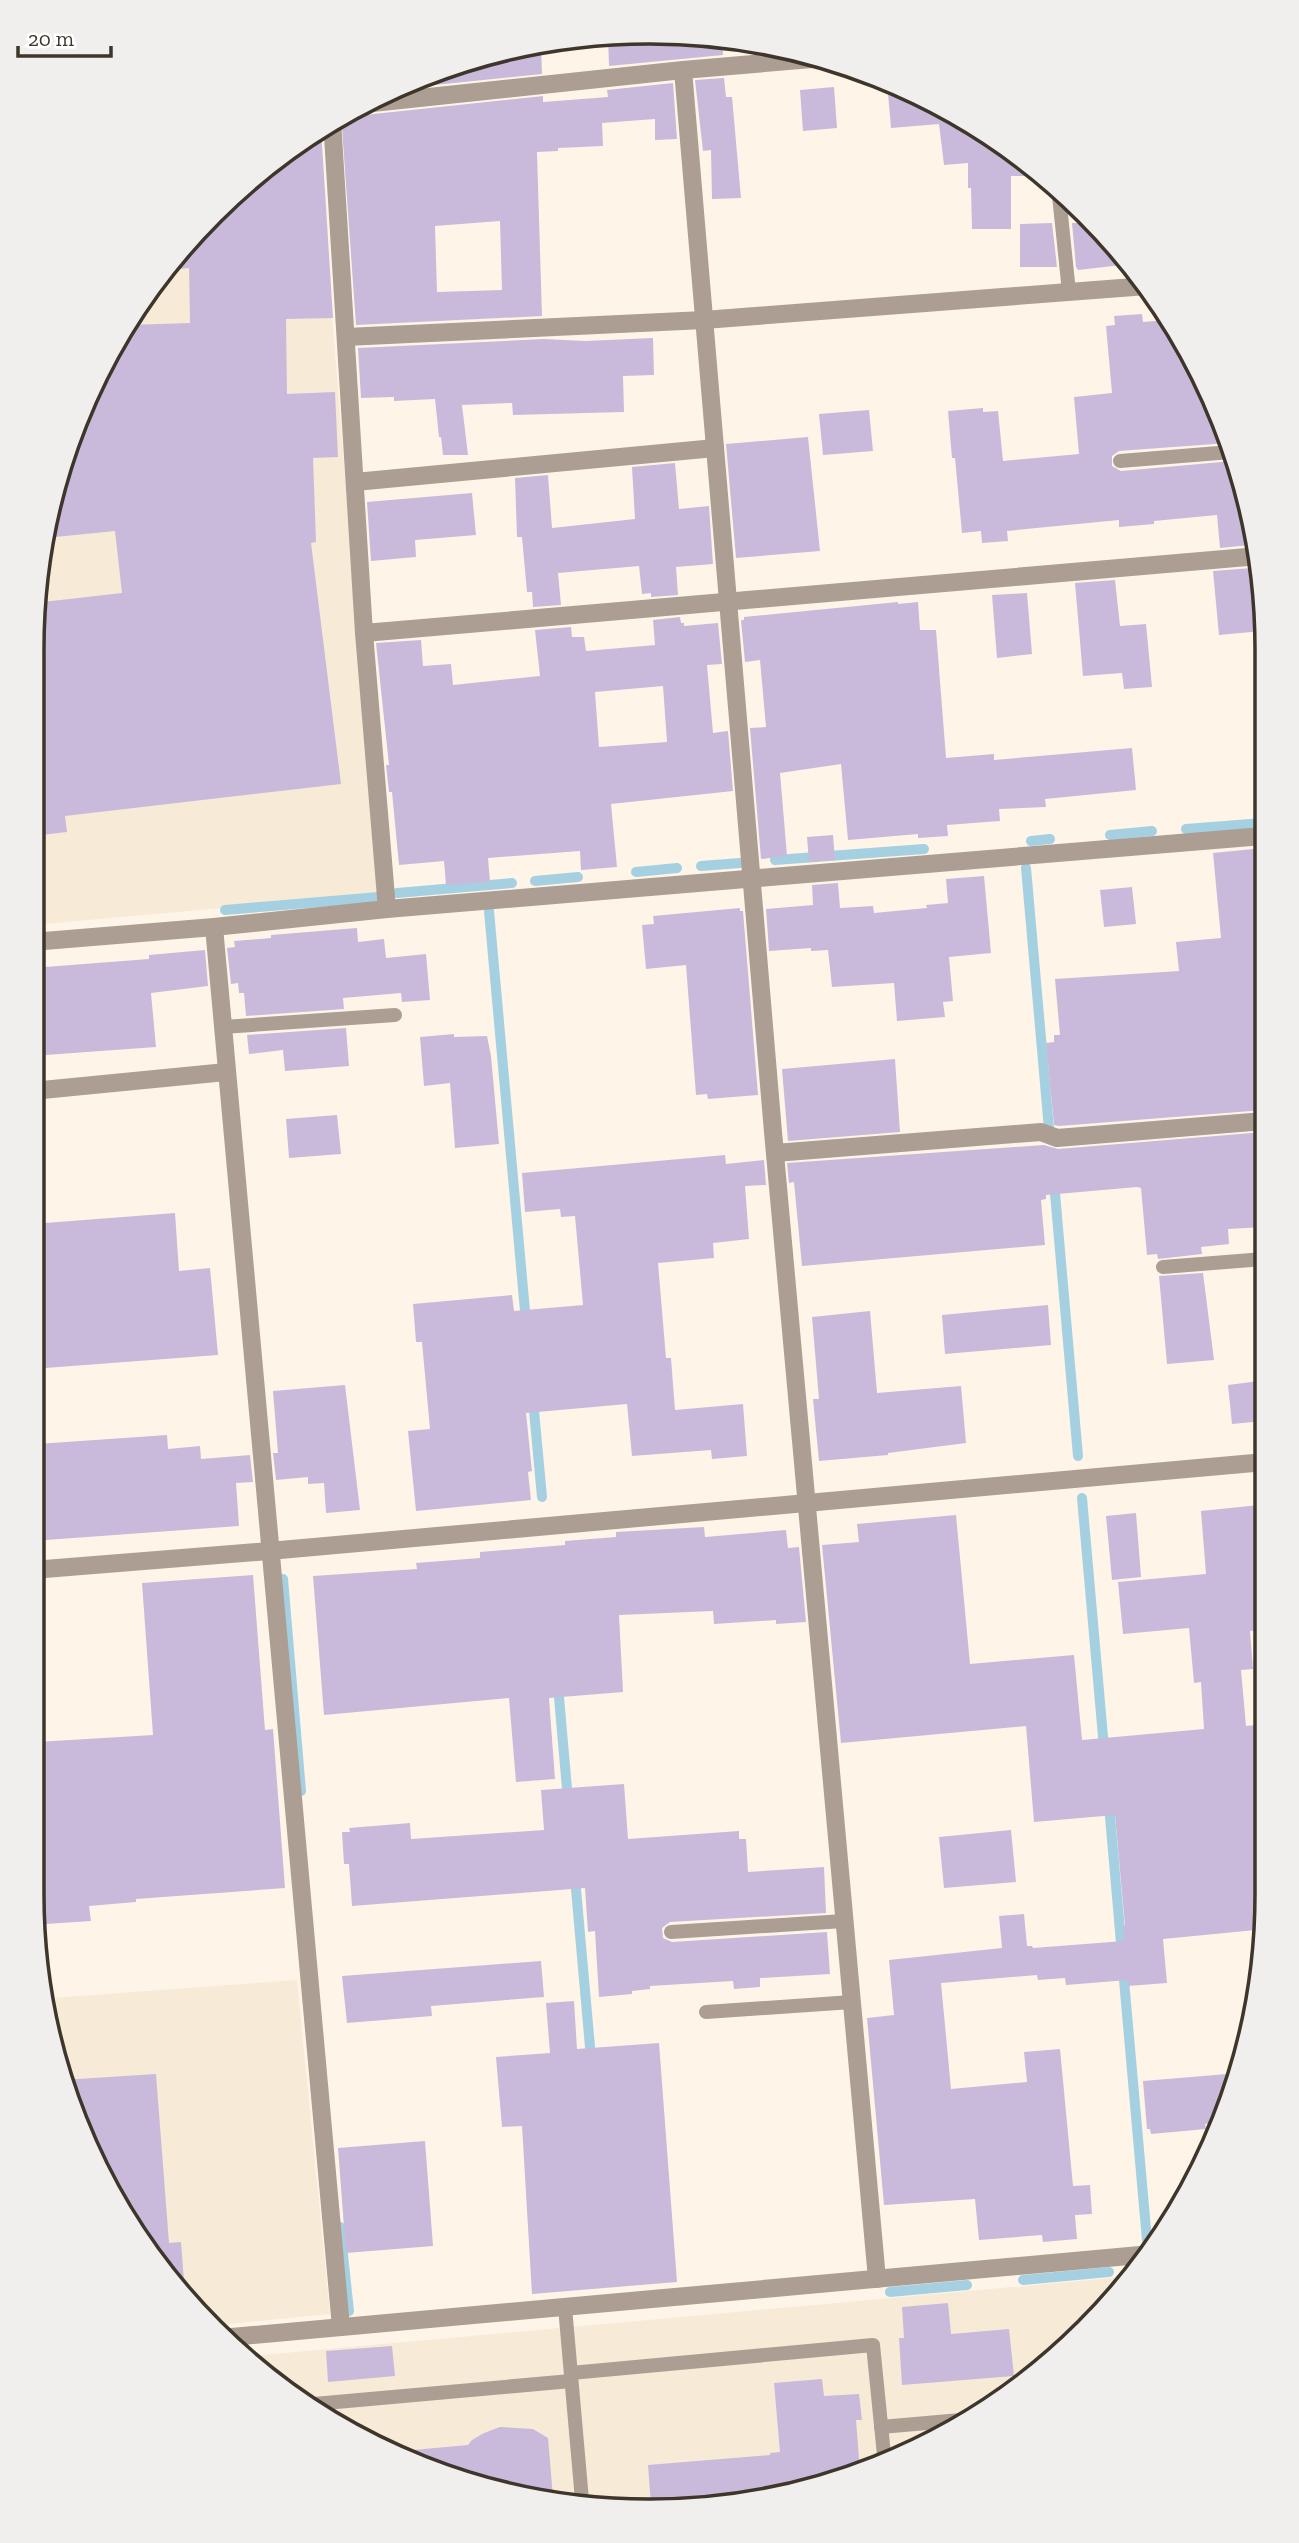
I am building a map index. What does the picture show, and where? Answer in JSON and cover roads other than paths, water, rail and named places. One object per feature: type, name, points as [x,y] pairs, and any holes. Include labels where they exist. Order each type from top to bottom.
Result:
[{"type":"street","points":[[394,101],[792,61]]},
{"type":"street","points":[[683,70],[751,880],[877,2279]]},
{"type":"street","points":[[333,134],[364,633],[387,909]]},
{"type":"street","points":[[346,337],[704,320],[1134,287]]},
{"type":"street","points":[[355,482],[715,448]]},
{"type":"street","points":[[364,633],[1248,557]]},
{"type":"street","points":[[44,941],[214,928],[387,909],[1255,837]]},
{"type":"street","points":[[214,928],[341,2327]]},
{"type":"street","points":[[44,1090],[226,1072]]},
{"type":"street","points":[[775,1153],[1041,1132],[1057,1138],[1255,1122]]},
{"type":"street","points":[[44,1569],[1255,1463]]},
{"type":"street","points":[[237,2336],[1135,2255]]},
{"type":"lane","points":[[1060,204],[1069,292]]},
{"type":"lane","points":[[1120,461],[1222,453]]},
{"type":"lane","points":[[223,1027],[395,1015]]},
{"type":"lane","points":[[1163,1267],[1255,1260]]},
{"type":"lane","points":[[671,1932],[845,1921]]},
{"type":"lane","points":[[706,2012],[852,2002]]},
{"type":"lane","points":[[565,2307],[582,2495]]},
{"type":"lane","points":[[323,2403],[873,2345],[884,2452]]},
{"type":"lane","points":[[881,2427],[946,2421]]},
{"type":"waterway","points":[[1186,829],[1255,824]]},
{"type":"waterway","points":[[1110,835],[1152,831]]},
{"type":"waterway","points":[[1031,841],[1050,839]]},
{"type":"waterway","points":[[775,860],[924,849]]},
{"type":"waterway","points":[[701,866],[740,863]]},
{"type":"waterway","points":[[636,872],[677,868]]},
{"type":"waterway","points":[[1026,868],[1049,1129]]},
{"type":"waterway","points":[[535,881],[578,877]]},
{"type":"waterway","points":[[397,893],[512,883]]},
{"type":"waterway","points":[[225,910],[379,897]]},
{"type":"waterway","points":[[489,911],[526,1322]]},
{"type":"waterway","points":[[1054,1182],[1078,1456]]},
{"type":"waterway","points":[[533,1400],[542,1497]]},
{"type":"waterway","points":[[1082,1498],[1104,1748]]},
{"type":"waterway","points":[[283,1579],[301,1791]]},
{"type":"waterway","points":[[558,1686],[568,1800]]},
{"type":"waterway","points":[[1109,1805],[1122,1954]]},
{"type":"waterway","points":[[575,1878],[591,2058]]},
{"type":"waterway","points":[[1123,1969],[1147,2239]]},
{"type":"waterway","points":[[340,2227],[349,2311]]},
{"type":"waterway","points":[[1023,2280],[1109,2272]]},
{"type":"waterway","points":[[890,2292],[967,2285]]}]
